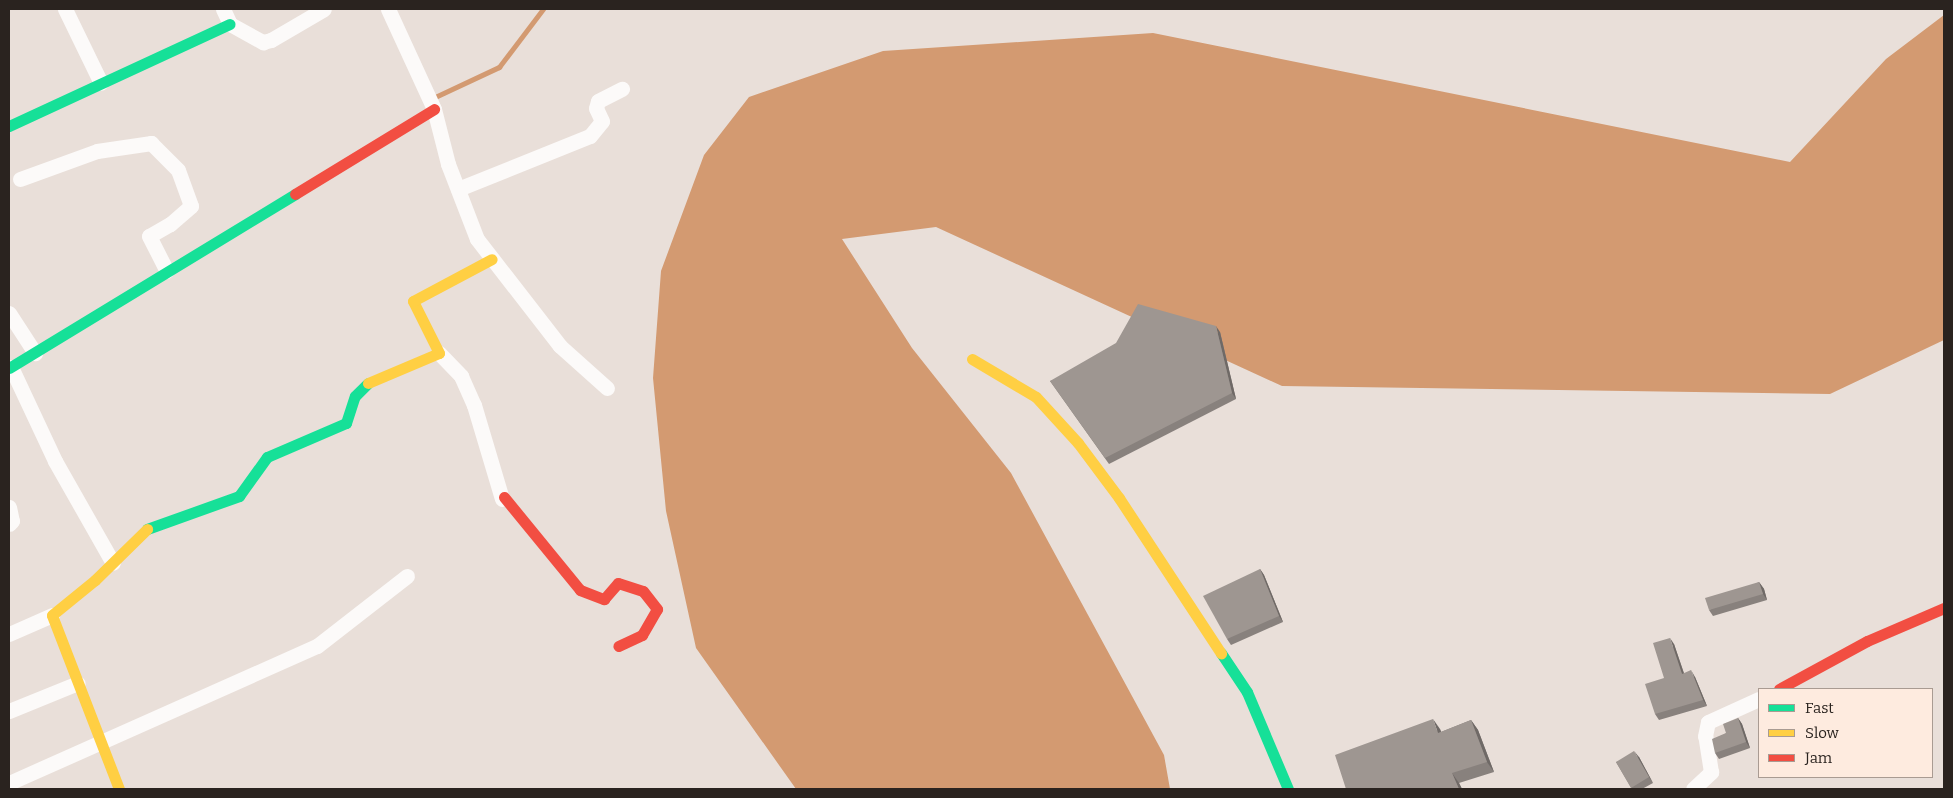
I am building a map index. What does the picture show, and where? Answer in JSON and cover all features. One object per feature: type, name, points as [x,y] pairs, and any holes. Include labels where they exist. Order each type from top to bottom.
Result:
[{"type":"street","points":[[65,9],[101,83]]},
{"type":"street","points":[[223,9],[230,24],[263,42],[271,40],[324,9]]},
{"type":"street","points":[[388,9],[434,109],[458,189],[477,239],[522,293],[560,346],[607,388]]},
{"type":"street","points":[[9,126],[230,24]]},
{"type":"street","points":[[458,189],[590,136],[602,121],[596,108],[598,101],[622,89]]},
{"type":"street","points":[[113,563],[55,460],[10,368],[434,109]]},
{"type":"street","points":[[20,179],[98,151],[151,143],[178,170],[191,206],[170,224],[149,236],[167,271]]},
{"type":"street","points":[[492,259],[413,301],[439,353],[460,376],[474,405],[497,488],[503,498],[580,590],[604,599],[618,583],[643,591],[657,609],[642,635],[618,646]]},
{"type":"street","points":[[9,313],[35,354]]},
{"type":"street","points":[[9,634],[52,615],[113,563],[148,528],[239,496],[267,457],[346,423],[355,396],[362,386],[439,353]]},
{"type":"street","points":[[972,359],[1036,397],[1078,443],[1119,498],[1247,692],[1288,789]]},
{"type":"street","points":[[9,507],[12,522],[9,524]]},
{"type":"street","points":[[9,783],[317,646],[407,576]]},
{"type":"street","points":[[1781,688],[1867,641],[1944,608]]},
{"type":"street","points":[[52,615],[99,744],[119,789]]},
{"type":"street","points":[[9,712],[78,683]]},
{"type":"street","points":[[1693,789],[1711,772],[1705,736],[1708,722],[1758,699]]},
{"type":"shaded area","points":[[1944,15],[1944,340],[1830,394],[1282,386],[936,227],[842,239],[912,348],[1011,473],[1164,755],[1170,789],[796,789],[696,648],[666,511],[653,378],[661,271],[704,155],[749,97],[883,51],[1153,33],[1790,162],[1886,59]]},
{"type":"building","points":[[1138,304],[1216,326],[1232,393],[1105,458],[1050,381],[1116,343]]},
{"type":"building","points":[[1260,569],[1279,616],[1227,639],[1203,596]]},
{"type":"building","points":[[1759,582],[1763,594],[1709,610],[1705,598]]},
{"type":"building","points":[[1670,638],[1682,674],[1691,670],[1703,700],[1655,714],[1645,684],[1664,678],[1653,643]]},
{"type":"building","points":[[1738,718],[1746,742],[1715,753],[1712,739],[1726,733],[1723,724]]},
{"type":"building","points":[[1433,719],[1438,733],[1471,720],[1487,762],[1452,773],[1459,789],[1346,789],[1335,755]]},
{"type":"building","points":[[1634,751],[1649,777],[1631,788],[1616,762]]},
{"type":"waterway","points":[[435,97],[499,67],[543,9]]},
{"type":"traffic: fast","points":[[9,126],[230,24]]},
{"type":"traffic: fast","points":[[9,368],[295,194]]},
{"type":"traffic: fast","points":[[147,529],[239,496],[267,457],[346,423],[355,396],[368,383]]},
{"type":"traffic: fast","points":[[1221,653],[1247,692],[1288,789]]},
{"type":"traffic: slow","points":[[368,383],[439,353],[413,301],[492,259]]},
{"type":"traffic: slow","points":[[972,359],[1036,397],[1078,443],[1119,498],[1221,653]]},
{"type":"traffic: slow","points":[[119,789],[52,615],[95,580],[147,529]]},
{"type":"traffic: jam","points":[[295,194],[434,109]]},
{"type":"traffic: jam","points":[[504,497],[580,590],[604,599],[618,583],[643,591],[657,609],[642,635],[618,646]]},
{"type":"traffic: jam","points":[[1781,688],[1867,641],[1944,608]]}]
